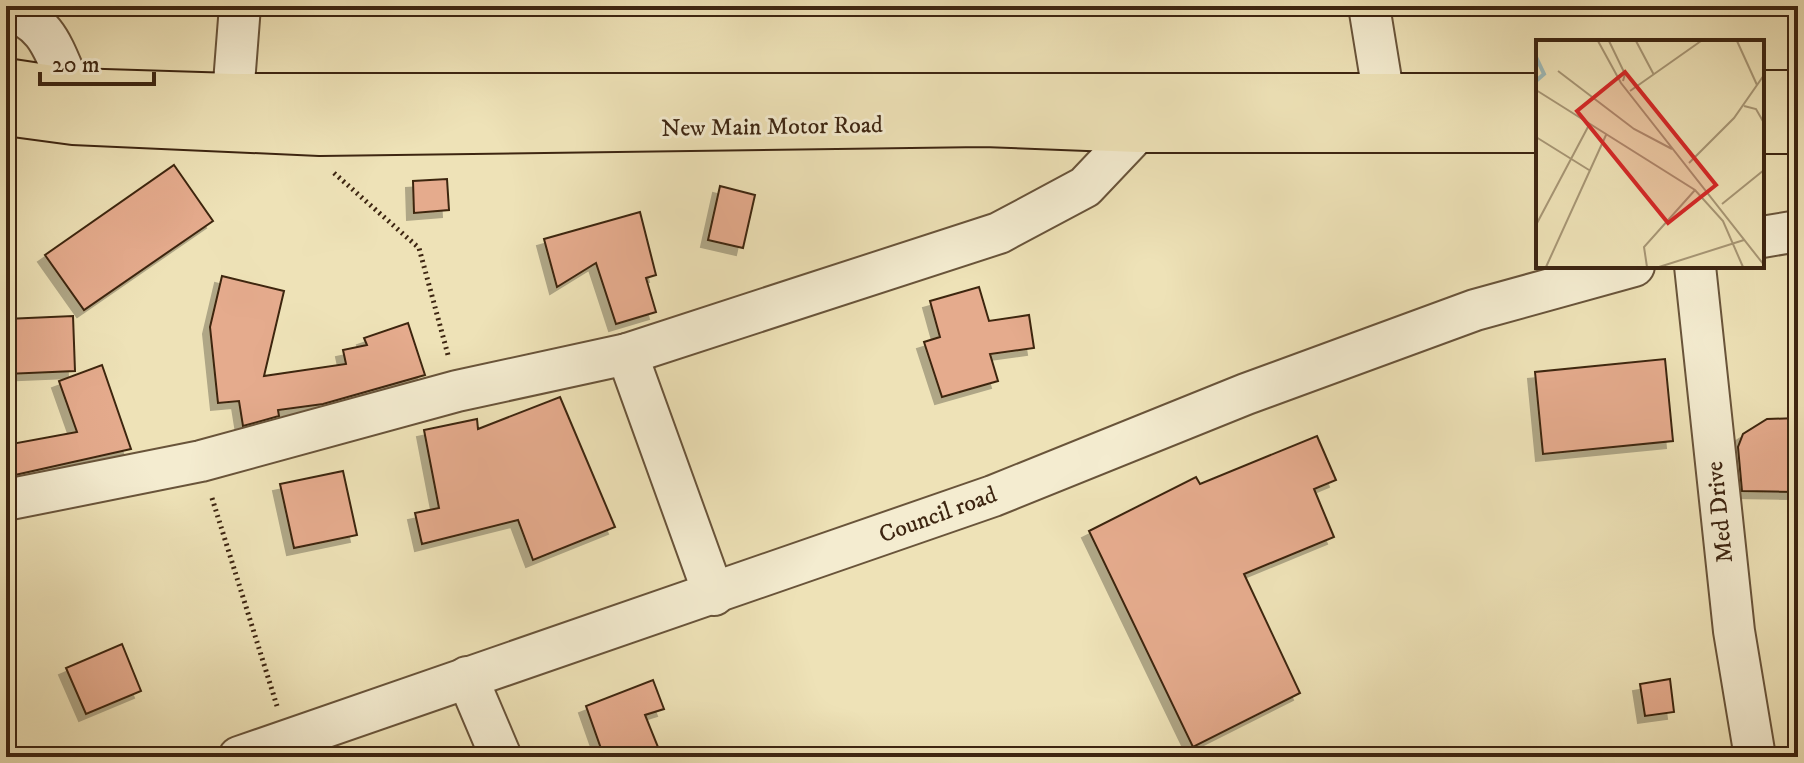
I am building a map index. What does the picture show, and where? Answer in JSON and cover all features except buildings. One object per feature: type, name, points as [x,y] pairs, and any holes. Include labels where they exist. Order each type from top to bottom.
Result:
[{"type":"highway","name":"New Main Motor Road","points":[[6,81],[72,91],[233,96],[1536,96]]},
{"type":"highway","points":[[1764,93],[1798,93]]},
{"type":"highway","name":"New Main Motor Road","points":[[6,113],[73,122],[320,133],[984,124],[1139,130],[1536,130]]},
{"type":"highway","points":[[1764,131],[1798,131]]},
{"type":"street","points":[[233,96],[240,6]]},
{"type":"street","points":[[1369,6],[1384,98]]},
{"type":"street","points":[[6,9],[26,15],[43,28],[72,91]]},
{"type":"street","points":[[6,500],[201,461],[457,391],[627,354],[999,233],[1085,187],[1139,130]]},
{"type":"street","points":[[1764,237],[1798,231]]},
{"type":"street","name":"Council road","points":[[239,757],[993,496],[1246,394],[1475,310],[1627,268]]},
{"type":"street","name":"Med Drive","points":[[1695,268],[1734,631],[1755,757]]},
{"type":"street","points":[[627,354],[714,595]]},
{"type":"street","points":[[467,677],[501,757]]},
{"type":"path","points":[[320,133],[335,178],[419,248],[457,391]]},
{"type":"path","points":[[201,461],[288,742]]}]
